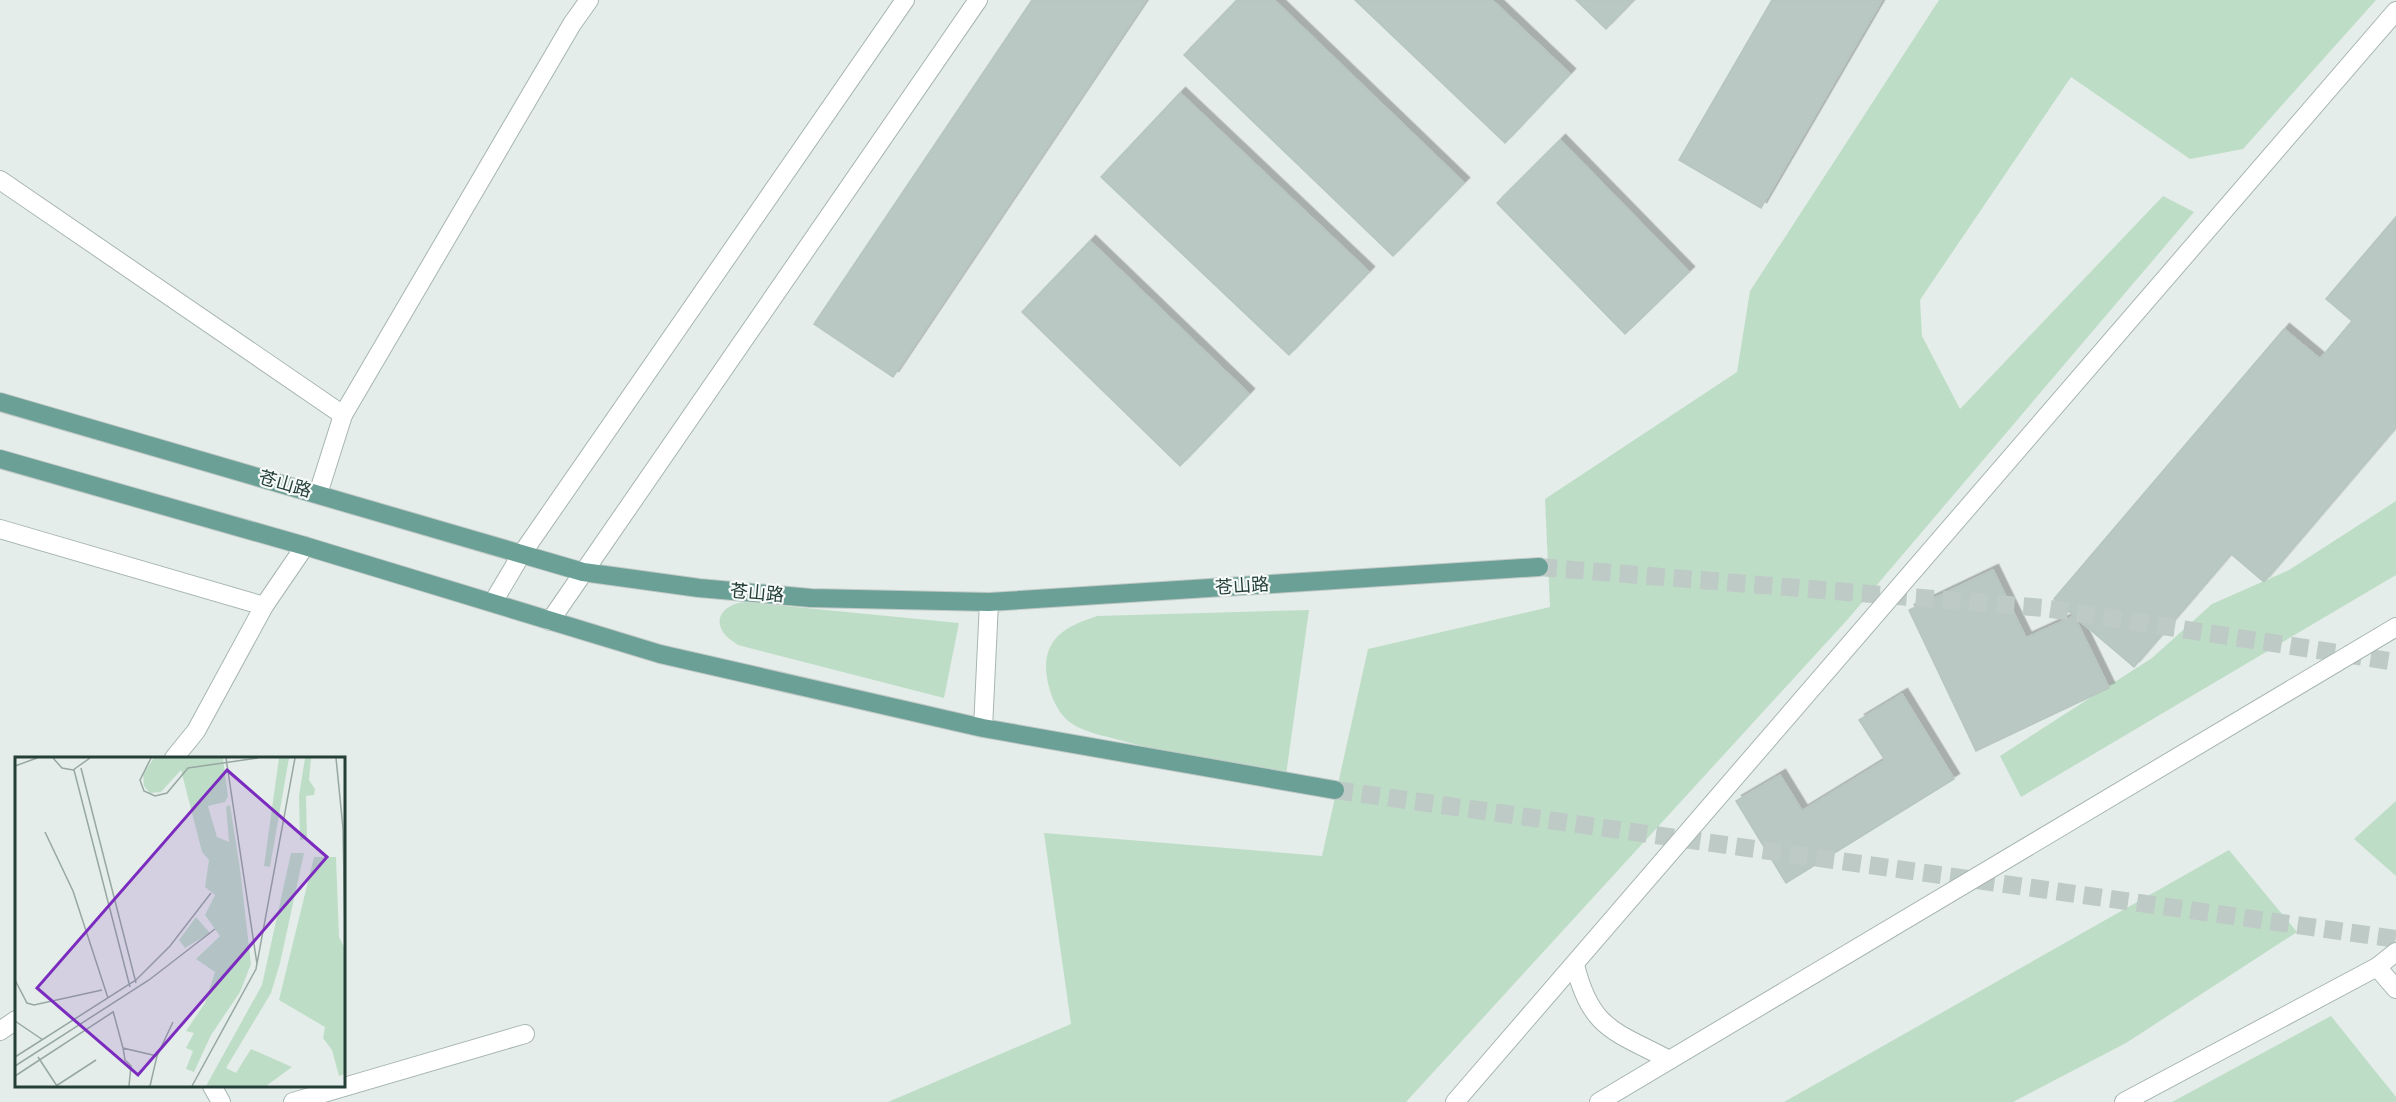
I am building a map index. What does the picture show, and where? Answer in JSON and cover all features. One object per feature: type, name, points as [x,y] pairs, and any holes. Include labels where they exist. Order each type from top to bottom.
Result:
[{"type":"main road","name":"苍山路","points":[[0,402],[583,572],[699,588],[811,598],[989,602],[1539,567]]},
{"type":"main road","points":[[0,459],[305,546],[660,654],[982,728],[1335,790]]},
{"type":"street","points":[[318,494],[343,415],[572,24],[589,0]]},
{"type":"street","points":[[493,602],[521,555],[905,0]]},
{"type":"street","points":[[550,621],[978,0]]},
{"type":"street","points":[[1455,1102],[2396,11]]},
{"type":"street","points":[[0,180],[343,415]]},
{"type":"street","points":[[0,529],[264,606]]},
{"type":"street","points":[[176,757],[196,731],[264,606],[305,546]]},
{"type":"street","points":[[982,728],[989,602]]},
{"type":"street","points":[[1599,1102],[2396,627]]},
{"type":"street","points":[[2124,1102],[2376,967],[2396,952]]},
{"type":"street","points":[[1575,965],[1588,1004],[1599,1019],[1614,1032],[1669,1060]]},
{"type":"street","points":[[2376,967],[2396,989]]},
{"type":"street","points":[[0,1031],[15,1021]]},
{"type":"street","points":[[345,1087],[525,1034]]},
{"type":"street","points":[[213,1087],[221,1102]]},
{"type":"street","points":[[293,1102],[344,1087]]},
{"type":"green space","points":[[1939,0],[2376,0],[2243,149],[2190,159],[2071,77],[1920,300],[1922,336],[1960,409],[2163,196],[2194,212],[1848,619],[1406,1102],[888,1102],[1071,1024],[1044,833],[1322,856],[1368,649],[1550,607],[1545,499],[1737,372],[1750,291]]},
{"type":"green space","points":[[2396,501],[2396,575],[2021,797],[2000,756],[2152,658],[2212,604],[2289,570]]},
{"type":"green space","points":[[745,602],[959,623],[944,698],[738,645],[721,629],[720,618],[727,608]]},
{"type":"green space","points":[[1309,610],[1286,775],[1184,756],[1089,732],[1065,718],[1056,705],[1050,689],[1046,666],[1047,655],[1056,638],[1070,627],[1097,616]]},
{"type":"green space","points":[[2396,801],[2396,876],[2354,839]]},
{"type":"green space","points":[[2229,850],[2297,932],[2126,1043],[2013,1102],[1784,1102]]},
{"type":"green space","points":[[2331,1016],[2396,1097],[2396,1102],[2172,1102]]},
{"type":"building","points":[[1032,0],[1146,0],[893,377],[814,324]]},
{"type":"building","points":[[1237,0],[1274,0],[1464,183],[1393,256],[1184,55]]},
{"type":"building","points":[[1355,0],[1492,0],[1570,74],[1505,143]]},
{"type":"building","points":[[1576,0],[1634,0],[1606,29]]},
{"type":"building","points":[[1772,0],[1882,0],[1761,208],[1679,160]]},
{"type":"building","points":[[1180,93],[1369,272],[1289,355],[1101,177]]},
{"type":"building","points":[[1560,140],[1689,272],[1625,334],[1497,203]]},
{"type":"building","points":[[2396,217],[2396,427],[2264,582],[2231,554],[2134,667],[2054,599],[2284,329],[2320,359],[2352,321],[2326,299]]},
{"type":"building","points":[[1090,241],[1249,394],[1180,466],[1022,312]]},
{"type":"building","points":[[1993,570],[2026,638],[2074,616],[2109,688],[1976,751],[1909,610]]},
{"type":"building","points":[[1902,694],[1954,779],[1786,883],[1736,801],[1780,775],[1802,811],[1885,760],[1859,720]]},
{"type":"tunnel","points":[[1539,567],[2045,608],[2396,662]]},
{"type":"tunnel","points":[[1335,790],[2396,939]]}]
